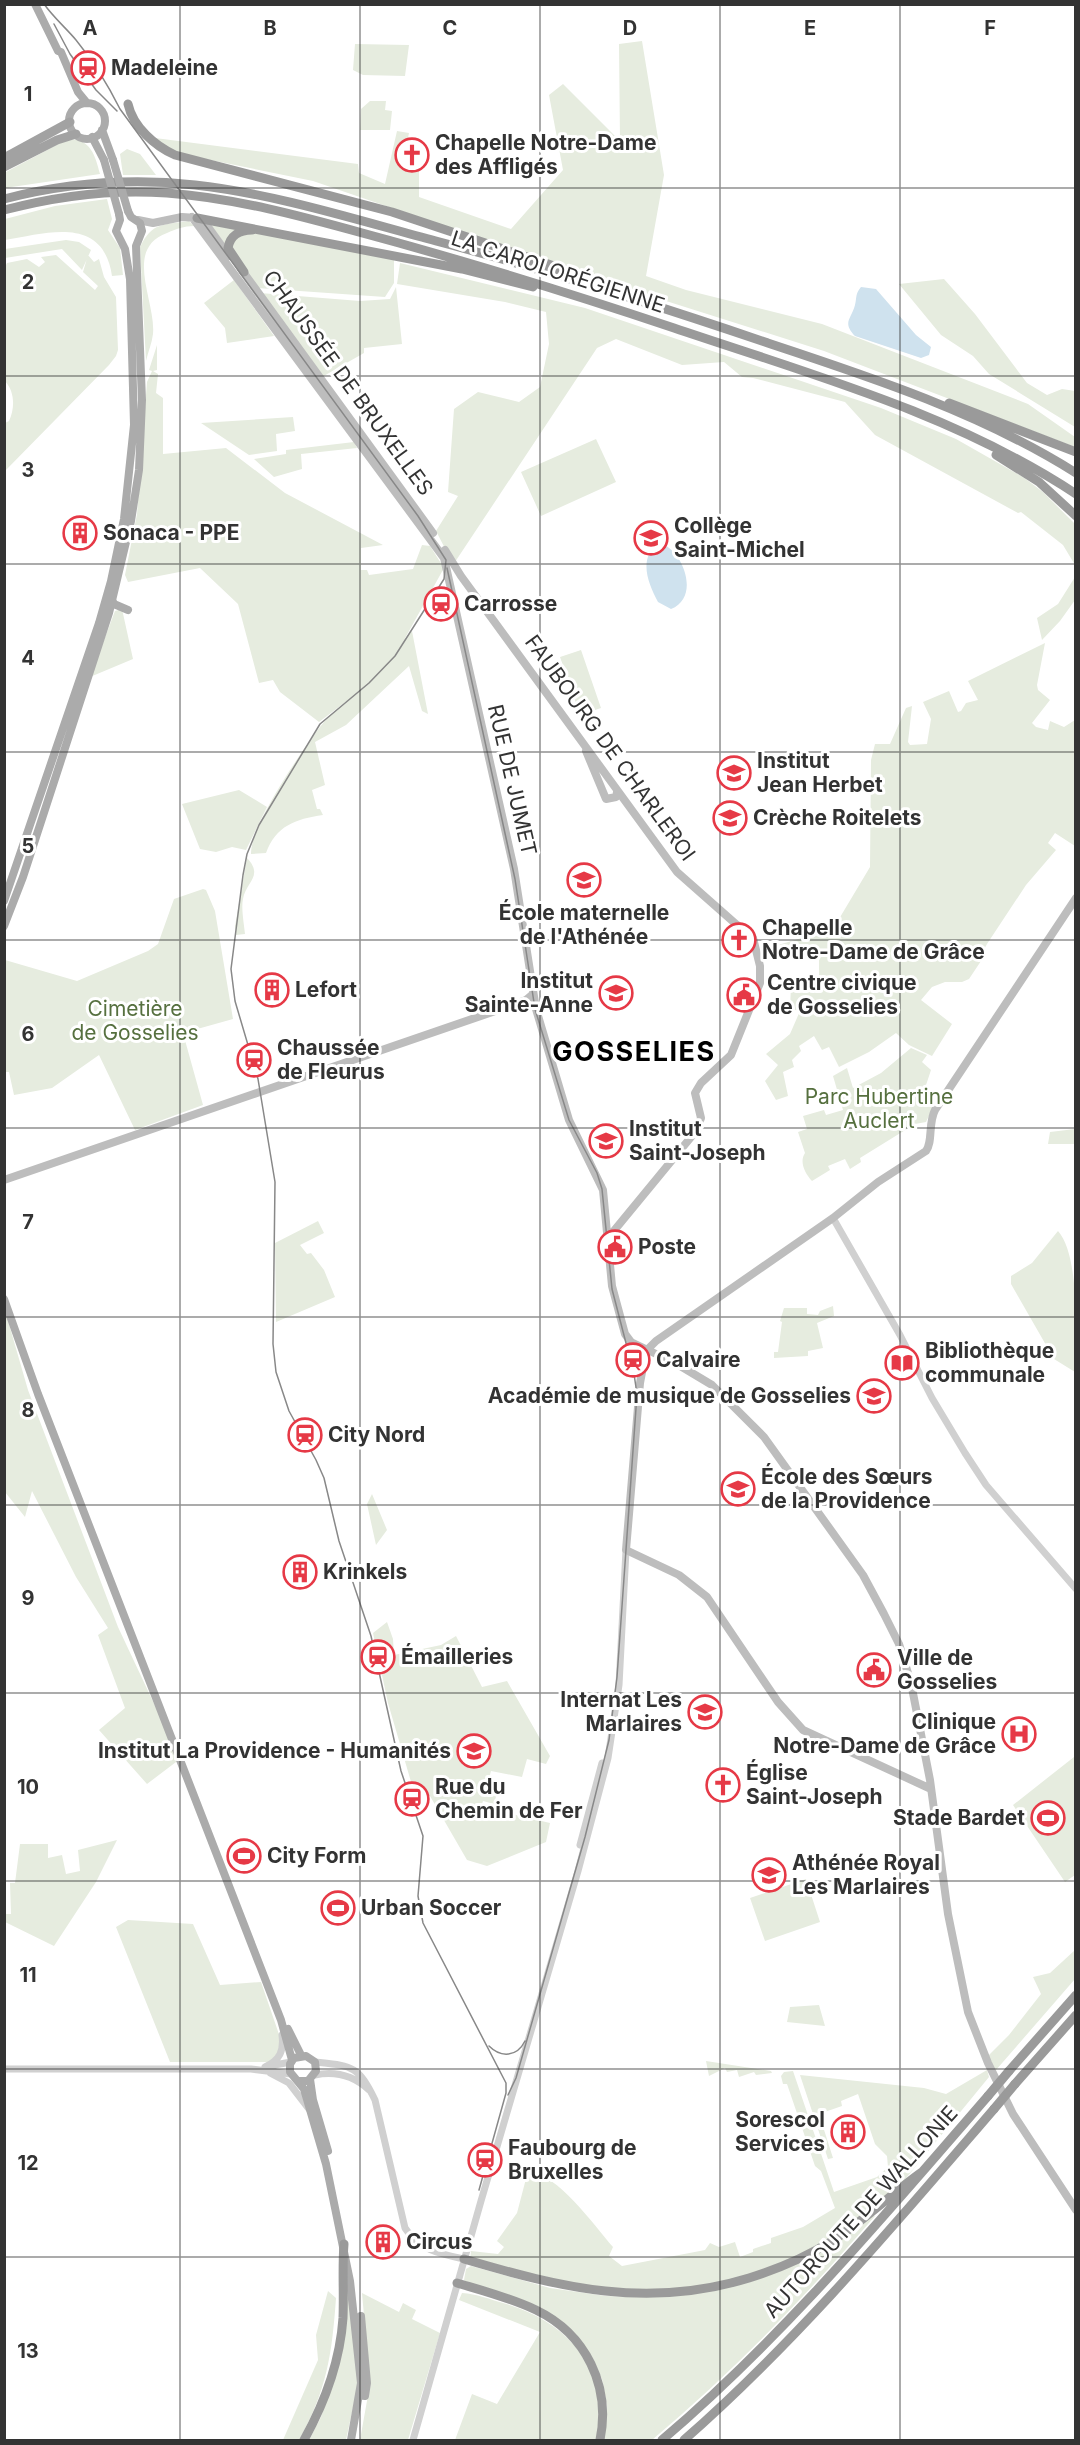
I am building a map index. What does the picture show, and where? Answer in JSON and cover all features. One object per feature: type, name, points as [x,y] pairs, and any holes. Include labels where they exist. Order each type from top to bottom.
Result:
[{"type":"highway","points":[[128,104],[130,114],[149,138],[175,155],[392,212],[578,274],[588,283]]},
{"type":"highway","points":[[4,158],[70,122]]},
{"type":"highway","points":[[4,167],[57,140],[76,134]]},
{"type":"highway","name":"LA CAROLORÉGIENNE","points":[[4,199],[57,188],[136,181],[197,185],[311,208],[588,283],[897,388],[984,424],[1076,474]]},
{"type":"highway","name":"LA CAROLORÉGIENNE","points":[[4,210],[60,198],[137,192],[194,196],[300,216],[485,266],[856,390],[981,441],[1022,461],[1076,494]]},
{"type":"highway","points":[[195,218],[462,269],[550,292],[564,291]]},
{"type":"highway","points":[[244,272],[228,248],[229,241],[233,235],[240,232],[260,230]]},
{"type":"highway","points":[[897,388],[914,389],[1076,452]]},
{"type":"highway","points":[[981,441],[988,451],[1039,482],[1076,516]]},
{"type":"highway","name":"AUTOROUTE DE WALLONIE","points":[[662,2440],[720,2390],[826,2281],[1076,1995]]},
{"type":"highway","name":"AUTOROUTE DE WALLONIE","points":[[684,2440],[730,2400],[816,2314],[1076,2015]]},
{"type":"highway","points":[[464,2259],[555,2284],[594,2291],[648,2295],[708,2289],[767,2272],[817,2250],[853,2226],[898,2188],[922,2172]]},
{"type":"highway","points":[[304,2440],[322,2404],[333,2374],[340,2343],[343,2316],[344,2244]]},
{"type":"highway","points":[[457,2283],[537,2310],[573,2337],[590,2360],[603,2398],[600,2440]]},
{"type":"main road","points":[[38,7],[58,51],[57,54],[75,98],[76,107]]},
{"type":"main road","points":[[58,51],[61,52],[80,96],[87,103],[97,106],[103,113],[105,122],[102,130],[92,138],[76,134],[70,122],[71,113],[76,107],[87,103]]},
{"type":"main road","points":[[4,901],[99,623],[111,581],[124,519],[133,446],[134,347],[130,279],[122,241],[116,231],[119,217],[102,130]]},
{"type":"main road","points":[[4,927],[23,877],[113,605],[139,470],[144,370],[136,246],[140,235],[109,160],[92,138]]},
{"type":"main road","points":[[119,217],[132,216],[153,223],[182,217],[195,218]]},
{"type":"main road","name":"CHAUSSÉE DE BRUXELLES","points":[[195,218],[206,224],[232,260],[244,272],[420,515],[454,576]]},
{"type":"main road","name":"CHAUSSÉE DE BRUXELLES","points":[[195,218],[444,558],[454,576]]},
{"type":"main road","points":[[122,241],[131,243],[153,223]]},
{"type":"main road","points":[[134,347],[138,351],[138,369],[144,370]]},
{"type":"main road","name":"FAUBOURG DE CHARLEROI","points":[[454,576],[486,613],[677,872],[750,933],[755,943],[761,975],[760,983],[730,1055],[695,1092],[701,1118],[691,1139],[608,1238]]},
{"type":"main road","name":"RUE DE JUMET","points":[[454,576],[514,869],[533,994],[541,1028],[569,1120],[601,1183],[606,1201],[614,1295],[627,1339],[646,1351]]},
{"type":"main road","points":[[111,581],[113,605]]},
{"type":"main road","points":[[113,605],[128,610]]},
{"type":"main road","points":[[486,613],[587,753],[606,799],[618,795]]},
{"type":"main road","points":[[600,784],[605,779],[609,780]]},
{"type":"main road","points":[[931,1789],[803,1730],[778,1702],[707,1597],[679,1575],[626,1550],[638,1400],[646,1351],[656,1341],[833,1218],[873,1185],[929,1147],[931,1117],[1076,898]]},
{"type":"main road","points":[[4,1180],[482,1016],[526,1000],[533,994]]},
{"type":"main road","points":[[4,1299],[281,2020],[292,2061],[291,2074],[298,2081],[327,2164],[344,2244],[355,2314],[361,2383],[351,2440]]},
{"type":"main road","points":[[646,1351],[677,1364],[712,1385],[764,1437],[863,1575],[899,1644],[911,1683],[930,1780],[948,1914],[968,2012],[988,2063],[1012,2114],[1076,2210]]},
{"type":"main road","points":[[281,2020],[301,2055],[315,2062],[313,2100],[339,2194],[354,2271],[367,2383],[357,2440]]},
{"type":"main road","points":[[292,2061],[301,2055]]},
{"type":"main road","points":[[298,2081],[313,2077]]},
{"type":"street","points":[[833,1218],[900,1335],[947,1426],[986,1485],[1076,1589]]},
{"type":"street","points":[[413,2440],[608,1758],[616,1713],[626,1550]]},
{"type":"street","points":[[266,2070],[282,2051],[281,2020]]},
{"type":"street","points":[[266,2070],[292,2061]]},
{"type":"street","points":[[315,2062],[349,2066],[362,2076],[371,2092],[405,2228],[410,2236],[425,2249],[464,2259]]},
{"type":"street","points":[[4,2069],[251,2069],[291,2074]]},
{"type":"street","points":[[266,2070],[293,2086],[310,2111]]},
{"type":"street","points":[[313,2077],[324,2073],[349,2076],[371,2092]]},
{"type":"green space","points":[[642,41],[664,175],[646,276],[686,290],[822,324],[1028,404],[1075,437],[1075,447],[824,351],[625,288],[313,181],[166,151],[155,138],[358,164],[359,173],[385,184],[397,131],[409,133],[402,167],[419,166],[419,197],[511,229],[563,170],[549,95],[563,84],[620,141],[619,44]]},
{"type":"green space","points":[[355,44],[409,45],[405,76],[363,75],[353,70]]},
{"type":"green space","points":[[370,101],[386,101],[385,110],[392,111],[390,130],[360,130],[361,109]]},
{"type":"green space","points":[[68,139],[82,142],[91,149],[100,174],[5,188],[4,173]]},
{"type":"green space","points":[[127,149],[140,154],[156,175],[123,175],[120,154]]},
{"type":"green space","points":[[107,199],[112,219],[108,230],[120,248],[123,275],[112,276],[107,257],[98,244],[86,236],[71,232],[55,232],[5,240],[5,219],[55,206]]},
{"type":"green space","points":[[189,221],[194,226],[167,233],[154,241],[147,251],[144,263],[145,277],[153,321],[153,334],[146,361],[140,247],[149,233],[159,226]]},
{"type":"green space","points":[[209,222],[394,258],[394,283],[385,297],[257,288]]},
{"type":"green space","points":[[66,240],[79,242],[91,250],[82,270],[62,249],[5,258],[5,249]]},
{"type":"green space","points":[[56,255],[95,290],[98,286],[83,272],[88,255],[94,262],[99,259],[104,277],[116,297],[118,350],[109,365],[5,471],[5,423],[9,421],[13,406],[11,390],[5,381],[5,267],[7,263],[27,259],[39,267],[45,262],[41,257]]},
{"type":"green space","points":[[400,263],[585,308],[881,408],[956,439],[1023,477],[1043,492],[1075,524],[1075,565],[1063,545],[1021,512],[1018,513],[875,435],[845,402],[742,377],[724,362],[682,365],[616,339],[597,348],[455,562],[452,562],[436,531],[458,496],[448,492],[454,409],[478,392],[519,402],[540,387],[549,344],[546,312],[505,302],[397,284]]},
{"type":"green space","points":[[944,279],[975,314],[1027,383],[1047,395],[1062,389],[1075,391],[1075,427],[989,374],[973,356],[941,335],[899,284]]},
{"type":"green space","points":[[234,280],[274,336],[227,343],[225,328],[204,303]]},
{"type":"green space","points":[[396,287],[402,344],[364,348],[364,353],[322,377],[260,293],[360,301],[390,299]]},
{"type":"green space","points":[[157,345],[157,370],[153,371],[158,374],[156,393],[163,398],[163,454],[226,448],[285,493],[383,545],[361,548],[361,570],[367,570],[369,575],[413,569],[422,545],[430,546],[444,568],[404,640],[412,631],[428,714],[422,711],[409,666],[346,725],[315,742],[325,785],[312,790],[317,809],[320,809],[323,815],[288,825],[275,836],[266,853],[251,854],[253,841],[259,824],[280,785],[324,722],[352,697],[319,722],[280,692],[273,680],[259,683],[238,604],[200,568],[128,582],[125,575],[137,514],[147,382],[152,371],[149,370]]},
{"type":"green space","points":[[293,417],[295,431],[276,434],[277,451],[249,455],[201,423]]},
{"type":"green space","points":[[596,439],[616,482],[541,516],[521,472]]},
{"type":"green space","points":[[354,442],[357,448],[301,454],[302,469],[274,477],[254,459],[286,454],[286,450]]},
{"type":"green space","points":[[1075,577],[1075,600],[1042,640],[1037,618],[1058,604]]},
{"type":"green space","points":[[122,609],[133,659],[90,677],[115,611]]},
{"type":"green space","points":[[1045,643],[1037,685],[1038,690],[1050,700],[1032,723],[1036,727],[1048,730],[1050,721],[1064,727],[1075,720],[1075,846],[1055,833],[1048,843],[1056,850],[1026,885],[987,944],[982,953],[983,958],[969,979],[962,982],[945,982],[932,987],[921,1000],[952,1024],[932,1056],[909,1045],[896,1033],[869,1052],[839,1067],[829,1047],[822,1050],[814,1036],[799,1046],[801,1051],[792,1060],[794,1067],[783,1072],[788,1096],[776,1100],[765,1081],[778,1065],[766,1054],[790,1034],[800,1011],[790,1009],[791,985],[819,983],[819,958],[812,951],[778,945],[829,930],[830,922],[836,924],[870,867],[871,760],[875,744],[890,744],[906,708],[912,706],[908,742],[910,745],[927,744],[931,719],[923,702],[949,691],[958,712],[961,711],[966,703],[978,700],[968,681]]},
{"type":"green space","points":[[581,650],[601,708],[580,715],[560,657]]},
{"type":"green space","points":[[239,790],[267,807],[246,850],[232,847],[216,852],[200,849],[182,804]]},
{"type":"green space","points":[[247,858],[252,864],[254,874],[243,899],[245,934],[236,935],[235,926]]},
{"type":"green space","name":"Cimetière de Gosselies","points":[[206,890],[215,911],[233,1019],[183,1033],[203,1105],[135,1130],[99,1055],[52,1088],[14,1095],[9,1072],[5,1072],[5,960],[77,981],[148,951],[158,944],[174,899]]},
{"type":"green space","name":"Parc Hubertine Auclert","points":[[911,1048],[927,1055],[922,1062],[931,1070],[926,1085],[937,1099],[926,1122],[915,1124],[860,1158],[861,1162],[850,1169],[845,1159],[828,1166],[830,1170],[812,1181],[804,1167],[805,1153],[798,1132],[807,1129],[803,1116],[824,1110],[826,1115],[843,1110],[833,1076],[847,1068],[853,1088],[881,1073]]},
{"type":"green space","points":[[1075,1129],[1075,1144],[1048,1144],[1050,1132]]},
{"type":"green space","points":[[318,1221],[324,1233],[300,1245],[307,1254],[311,1253],[324,1270],[335,1297],[276,1322],[275,1243]]},
{"type":"green space","points":[[1058,1231],[1070,1258],[1073,1277],[1076,1319],[1075,1372],[1054,1359],[1011,1284],[1011,1276],[1032,1263]]},
{"type":"green space","points":[[833,1306],[834,1316],[817,1323],[823,1348],[808,1351],[808,1356],[774,1358],[774,1352],[778,1352],[782,1322],[780,1321],[784,1308],[807,1308],[807,1314],[818,1315],[820,1311]]},
{"type":"green space","points":[[4,1307],[28,1390],[118,1627],[180,1759],[147,1784],[99,1730],[125,1708],[98,1635],[108,1628],[76,1577],[32,1491],[25,1517],[5,1492]]},
{"type":"green space","points":[[372,1494],[387,1530],[376,1545],[367,1504]]},
{"type":"green space","name":"Institut La Providence - Humanités","points":[[387,1622],[393,1639],[394,1655],[441,1645],[456,1636],[482,1687],[507,1681],[550,1756],[546,1764],[527,1759],[522,1777],[491,1771],[489,1779],[500,1782],[494,1804],[483,1801],[482,1804],[550,1823],[546,1842],[487,1866],[467,1860],[430,1796],[416,1799],[388,1703],[373,1633]]},
{"type":"green space","name":"Stade Bardet","points":[[1074,1757],[1075,1875],[1065,1882],[1013,1805]]},
{"type":"green space","points":[[117,1840],[96,1882],[54,1946],[5,1922],[5,1914],[11,1914],[10,1883],[15,1883],[20,1844],[48,1844],[48,1858],[62,1855],[66,1874],[80,1871],[78,1850]]},
{"type":"green space","points":[[806,1879],[820,1922],[765,1941],[750,1898]]},
{"type":"green space","points":[[128,1920],[193,1924],[220,1985],[261,1982],[283,2046],[274,2062],[170,2062],[116,1927]]},
{"type":"green space","points":[[1075,1950],[1075,1979],[996,2070],[986,2058],[1009,2035],[1041,1994],[1033,1977],[1050,1973]]},
{"type":"green space","points":[[819,2005],[825,2026],[787,2022],[790,2007]]},
{"type":"green space","points":[[706,2061],[772,2073],[756,2075],[754,2072],[739,2077],[737,2070],[727,2072],[725,2068],[709,2076]]},
{"type":"green space","points":[[987,2070],[989,2077],[898,2188],[810,2253],[718,2287],[594,2291],[470,2261],[471,2251],[498,2254],[504,2247],[497,2241],[517,2213],[528,2171],[539,2174],[563,2190],[613,2247],[609,2256],[622,2266],[705,2250],[710,2243],[719,2247],[735,2242],[740,2257],[753,2252],[753,2249],[771,2243],[771,2238],[803,2227],[835,2208],[821,2171],[815,2166],[787,2084],[783,2084],[781,2076],[784,2072],[793,2071],[834,2192],[877,2177],[888,2167],[887,2156],[875,2144],[858,2094],[841,2101],[842,2106],[819,2114],[833,2158],[828,2159],[800,2075],[924,2088],[946,2094]]},
{"type":"green space","points":[[873,2215],[875,2216],[849,2246],[768,2332],[711,2388],[652,2440],[604,2440],[607,2405],[602,2379],[593,2359],[561,2322],[468,2284],[464,2280],[466,2269],[471,2266],[550,2288],[606,2296],[644,2297],[751,2280]]},
{"type":"green space","points":[[347,2281],[358,2384],[346,2440],[309,2440],[321,2417],[337,2370]]},
{"type":"green space","points":[[328,2291],[336,2298],[330,2354],[322,2388],[299,2440],[283,2440],[318,2360],[316,2335]]},
{"type":"green space","points":[[362,2293],[399,2312],[403,2303],[416,2310],[412,2319],[440,2333],[408,2440],[360,2440],[370,2384]]},
{"type":"green space","points":[[462,2293],[473,2294],[527,2311],[548,2322],[580,2352],[590,2370],[596,2391],[598,2415],[596,2440],[455,2440],[472,2394],[497,2404],[540,2332],[459,2300]]},
{"type":"water","points":[[861,287],[876,289],[916,335],[931,347],[929,355],[921,358],[855,336],[848,324]]},
{"type":"water","points":[[658,543],[674,552],[685,572],[686,593],[681,603],[671,609],[658,602],[648,579],[648,556]]},
{"type":"tram line","points":[[44,4],[89,57],[106,82],[120,109],[418,516],[446,560],[444,579],[395,656],[369,683],[320,724],[259,825],[247,854],[231,969],[235,1001],[258,1079],[275,1182],[273,1344],[276,1372],[289,1411],[324,1478],[339,1541],[371,1636],[401,1771],[423,1836],[418,1896],[423,1923],[506,2083],[506,2093],[479,2190]]},
{"type":"tram line","points":[[54,24],[70,54],[96,90],[117,111]]},
{"type":"tram line","points":[[447,568],[515,879],[535,1009],[569,1120],[597,1173],[602,1189],[612,1289],[637,1394],[617,1677],[609,1740],[585,1837],[516,2078],[508,2095]]},
{"type":"tram line","points":[[489,2046],[499,2053],[508,2054],[518,2050],[525,2041]]},
{"type":"place","name":"Madeleine","points":[[88,68]]},
{"type":"place","name":"Chapelle Notre-Dame des Affligés","points":[[412,155]]},
{"type":"place","name":"Sonaca - PPE","points":[[80,533]]},
{"type":"place","name":"Collège Saint-Michel","points":[[651,538]]},
{"type":"place","name":"Carrosse","points":[[441,604]]},
{"type":"place","name":"Institut Jean Herbet","points":[[734,773]]},
{"type":"place","name":"Crèche Roitelets","points":[[730,818]]},
{"type":"place","name":"École maternelle de l'Athénée","points":[[584,880]]},
{"type":"place","name":"Chapelle Notre-Dame de Grâce","points":[[739,940]]},
{"type":"place","name":"Lefort","points":[[272,990]]},
{"type":"place","name":"Institut Sainte-Anne","points":[[616,993]]},
{"type":"place","name":"Centre civique de Gosselies","points":[[744,995]]},
{"type":"place","name":"Chaussée de Fleurus","points":[[254,1060]]},
{"type":"place","name":"Institut Saint-Joseph","points":[[606,1141]]},
{"type":"place","name":"Poste","points":[[615,1247]]},
{"type":"place","name":"Calvaire","points":[[633,1360]]},
{"type":"place","name":"Bibliothèque communale","points":[[902,1363]]},
{"type":"place","name":"Académie de musique de Gosselies","points":[[874,1396]]},
{"type":"place","name":"City Nord","points":[[305,1435]]},
{"type":"place","name":"École des Sœurs de la Providence","points":[[738,1489]]},
{"type":"place","name":"Krinkels","points":[[300,1572]]},
{"type":"place","name":"Émailleries","points":[[378,1657]]},
{"type":"place","name":"Ville de Gosselies","points":[[874,1670]]},
{"type":"place","name":"Internat Les Marlaires","points":[[705,1712]]},
{"type":"place","name":"Clinique Notre-Dame de Grâce","points":[[1019,1734]]},
{"type":"place","name":"Institut La Providence - Humanités","points":[[474,1751]]},
{"type":"place","name":"Église Saint-Joseph","points":[[723,1785]]},
{"type":"place","name":"Rue du Chemin de Fer","points":[[412,1799]]},
{"type":"place","name":"Stade Bardet","points":[[1048,1818]]},
{"type":"place","name":"City Form","points":[[244,1856]]},
{"type":"place","name":"Athénée Royal Les Marlaires","points":[[769,1875]]},
{"type":"place","name":"Urban Soccer","points":[[338,1908]]},
{"type":"place","name":"Sorescol Services","points":[[848,2132]]},
{"type":"place","name":"Faubourg de Bruxelles","points":[[485,2160]]},
{"type":"place","name":"Circus","points":[[383,2242]]},
{"type":"district","name":"GOSSELIES","points":[[634,1052]]}]
